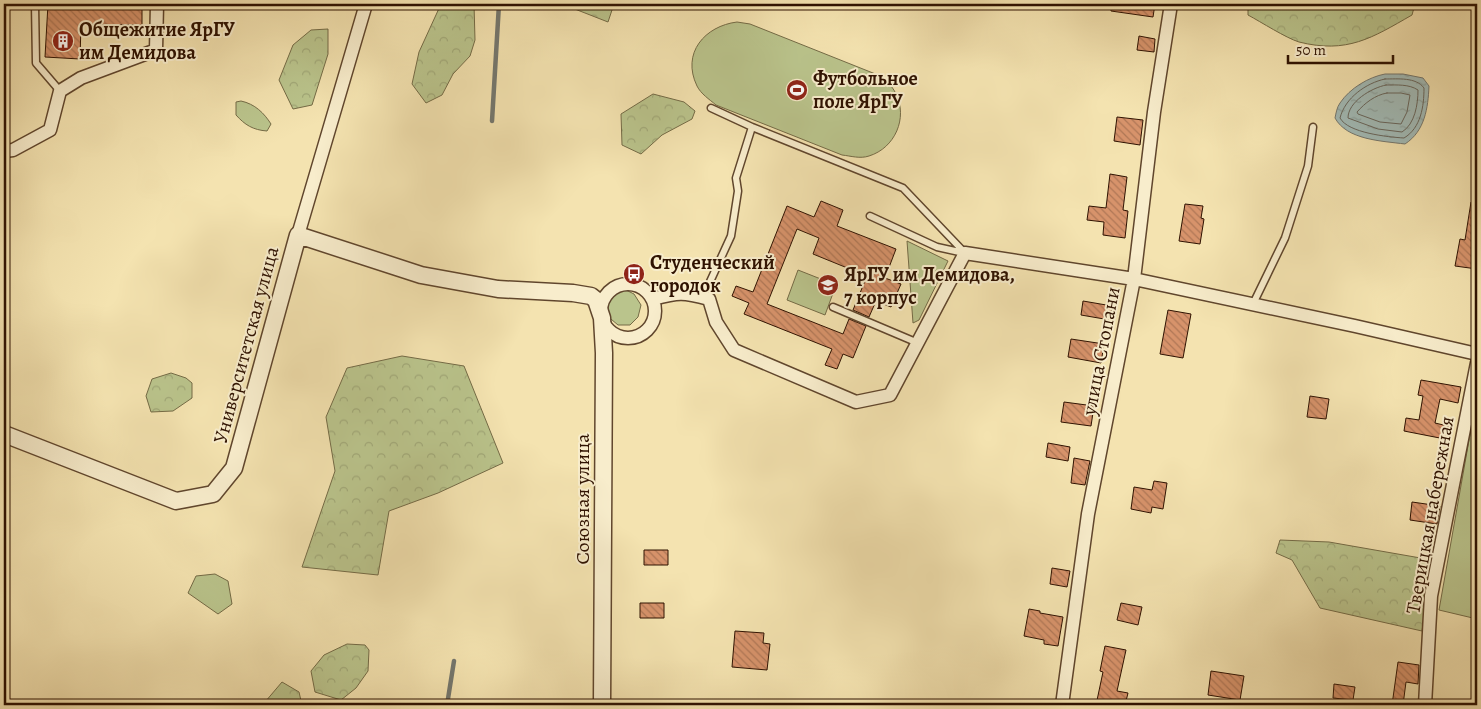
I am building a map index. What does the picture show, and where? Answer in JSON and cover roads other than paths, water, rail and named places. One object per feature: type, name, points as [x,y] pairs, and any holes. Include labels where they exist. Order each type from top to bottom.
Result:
[{"type":"street","points":[[4,152],[13,150],[50,130],[60,91],[81,78],[156,50],[157,4]]},
{"type":"street","points":[[298,236],[366,4]]},
{"type":"street","name":"улица Стопани","points":[[1062,705],[1088,514],[1134,279],[1154,112],[1172,4]]},
{"type":"street","name":"Университетская улица","points":[[4,434],[176,501],[213,494],[234,468],[298,236],[421,275],[498,289],[573,293],[591,296],[608,293]]},
{"type":"street","points":[[653,299],[677,293],[692,294],[709,299],[716,322],[734,350],[856,402],[890,395],[965,253],[1134,279],[1477,354]]},
{"type":"street","points":[[632,284],[648,292],[653,299],[656,308],[655,317],[652,326],[646,333],[628,339],[619,337],[605,326],[601,309],[603,300],[615,287],[632,284]]},
{"type":"street","name":"Союзная улица","points":[[591,296],[596,300],[602,318],[604,353],[605,704]]},
{"type":"street","name":"Тверицкая набережная","points":[[1425,705],[1431,596],[1477,363]]},
{"type":"lane","points":[[35,4],[36,63],[60,91]]},
{"type":"lane","points":[[711,108],[752,127],[903,188],[965,253]]},
{"type":"lane","points":[[703,297],[731,236],[738,191],[736,178],[752,127]]},
{"type":"lane","points":[[1253,304],[1285,238],[1308,166],[1313,127]]},
{"type":"lane","points":[[870,216],[937,247],[965,253]]},
{"type":"lane","points":[[833,307],[918,343]]},
{"type":"water","points":[[1385,74],[1403,74],[1423,78],[1429,86],[1428,103],[1421,126],[1412,139],[1405,144],[1356,135],[1348,131],[1335,118],[1339,105],[1354,88]]},
{"type":"waterway","points":[[492,121],[499,4]]},
{"type":"waterway","points":[[447,705],[454,661]]},
{"type":"place","name":"Общежитие ЯрГУ им Демидова","points":[[63,41]]},
{"type":"place","name":"Футбольное поле ЯрГУ","points":[[797,90]]},
{"type":"place","name":"Студенческий городок","points":[[634,274]]},
{"type":"place","name":"ЯрГУ им Демидова, 7 корпус","points":[[828,285]]}]
